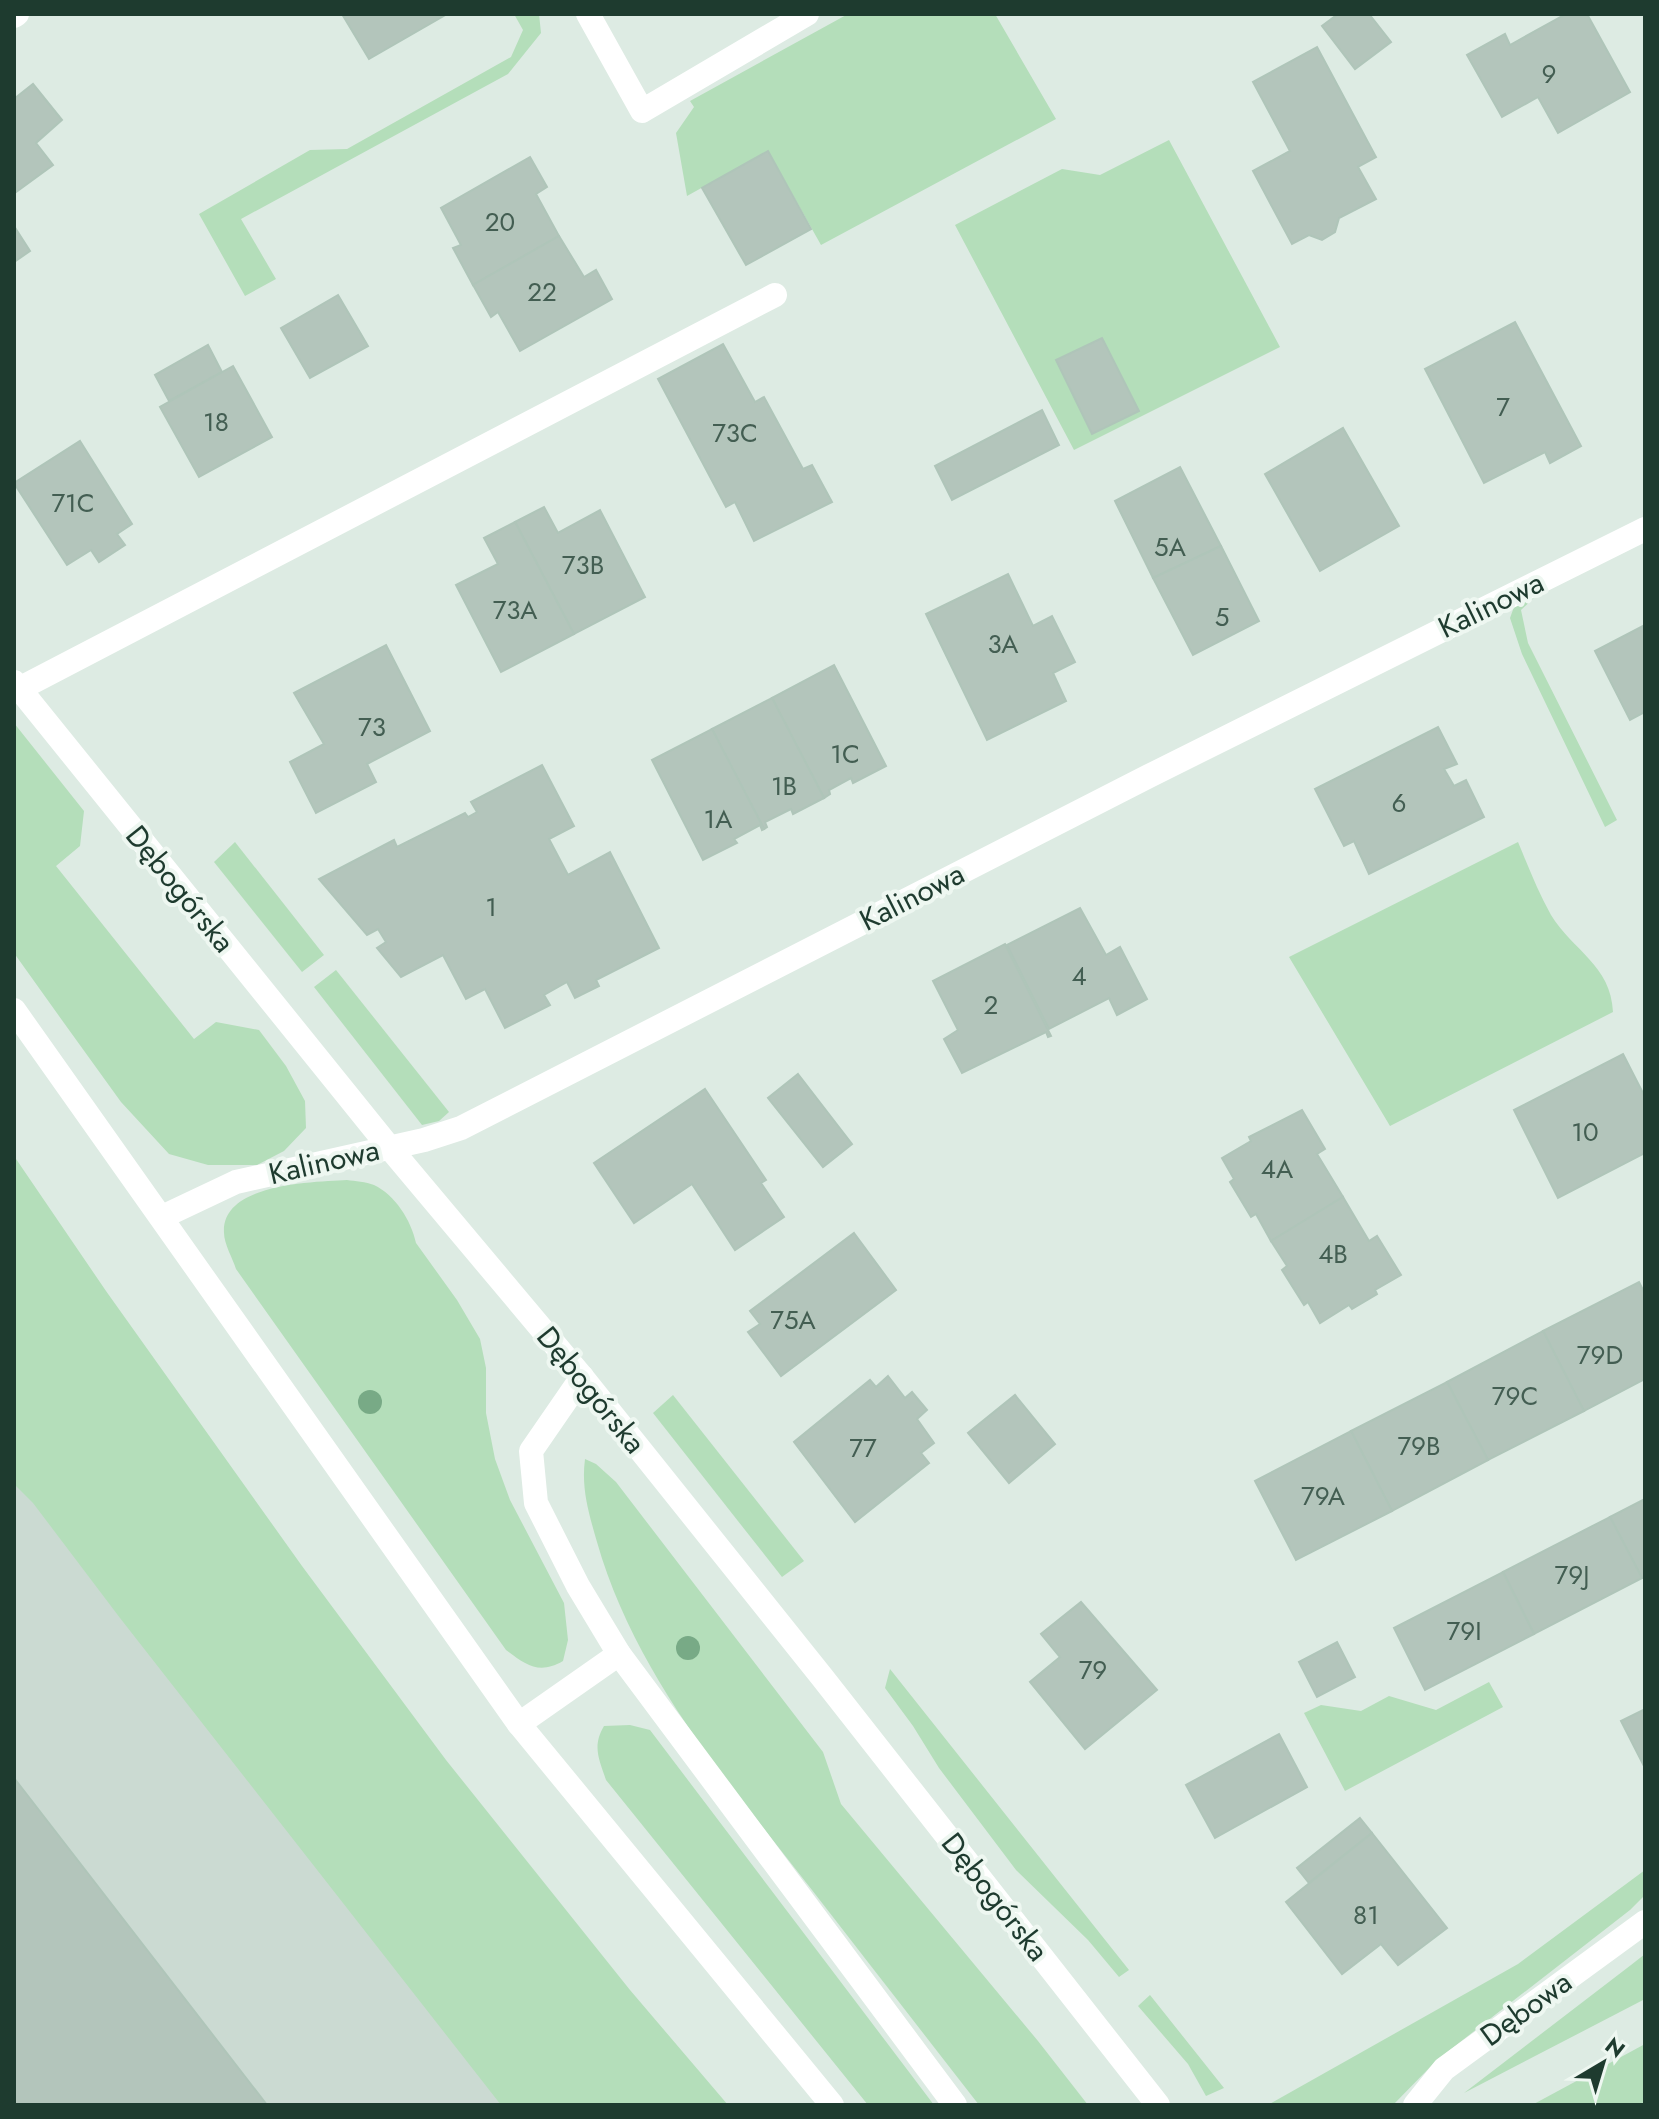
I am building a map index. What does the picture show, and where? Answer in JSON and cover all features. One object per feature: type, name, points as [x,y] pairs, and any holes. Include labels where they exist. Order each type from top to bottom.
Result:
[{"type":"street","points":[[588,14],[642,111],[807,14]]},
{"type":"street","points":[[17,686],[775,295]]},
{"type":"street","name":"Kalinowa","points":[[162,1217],[236,1182],[461,1128],[1149,776],[1645,529]]},
{"type":"street","name":"Dębogórska","points":[[17,686],[389,1147],[582,1377],[806,1656],[1158,2105]]},
{"type":"street","points":[[14,1010],[519,1724],[832,2105]]},
{"type":"street","points":[[582,1377],[531,1451],[536,1503],[578,1586],[619,1654],[955,2105]]},
{"type":"street","points":[[519,1724],[619,1654]]},
{"type":"street","name":"Dębowa","points":[[1415,2105],[1444,2069],[1645,1922]]},
{"type":"shaded area","points":[[14,1444],[516,2105],[14,2105]]},
{"type":"green space","points":[[514,14],[539,14],[541,33],[508,74],[241,219],[276,279],[245,296],[199,214],[310,150],[347,149],[511,57],[523,30]]},
{"type":"green space","points":[[848,14],[995,14],[1056,119],[821,245],[768,151],[687,196],[676,133],[694,107],[690,101]]},
{"type":"green space","points":[[1169,140],[1280,347],[1074,450],[955,225],[1062,169],[1100,175]]},
{"type":"green space","points":[[1541,591],[1521,610],[1528,643],[1617,820],[1605,827],[1522,654],[1510,618],[1514,607]]},
{"type":"green space","points":[[14,723],[84,811],[80,846],[56,866],[194,1039],[216,1022],[259,1030],[286,1066],[305,1101],[306,1128],[284,1151],[257,1165],[208,1165],[169,1154],[121,1102],[14,953]]},
{"type":"green space","points":[[235,842],[324,955],[302,972],[214,862]]},
{"type":"green space","points":[[1518,842],[1551,915],[1606,982],[1613,1012],[1390,1126],[1289,957]]},
{"type":"green space","points":[[336,970],[449,1112],[439,1121],[422,1125],[314,987]]},
{"type":"green space","points":[[14,1156],[302,1566],[446,1760],[630,1990],[728,2105],[501,2105],[33,1503],[14,1484]]},
{"type":"green space","points":[[347,1180],[374,1185],[395,1202],[406,1217],[416,1243],[457,1300],[480,1339],[486,1368],[486,1413],[495,1459],[510,1500],[564,1603],[568,1640],[563,1661],[554,1665],[533,1666],[506,1650],[236,1269],[224,1233],[227,1216],[237,1204],[272,1188]]},
{"type":"green space","points":[[673,1395],[804,1561],[782,1577],[653,1413]]},
{"type":"green space","points":[[585,1459],[596,1464],[616,1482],[823,1752],[841,1804],[1088,2105],[979,2105],[748,1809],[687,1725],[635,1637],[614,1591],[594,1532],[585,1491]]},
{"type":"green space","points":[[890,1669],[1129,1970],[1119,1977],[1088,1940],[1016,1870],[939,1768],[885,1688]]},
{"type":"green space","points":[[1489,1682],[1503,1707],[1345,1791],[1304,1713],[1321,1705],[1361,1711],[1389,1696],[1436,1710]]},
{"type":"green space","points":[[630,1725],[650,1730],[934,2105],[868,2105],[606,1780],[598,1753],[600,1733],[604,1726]]},
{"type":"green space","points":[[1645,1870],[1645,1895],[1630,1910],[1437,2060],[1393,2105],[1268,2105],[1518,1964]]},
{"type":"green space","points":[[1645,1954],[1645,1999],[1464,2093],[1631,1965]]},
{"type":"green space","points":[[1150,1995],[1224,2088],[1206,2096],[1188,2064],[1138,2006]]},
{"type":"green space","points":[[1645,2044],[1645,2105],[1532,2105]]},
{"type":"building","points":[[342,14],[447,14],[369,59]]},
{"type":"building","points":[[1338,14],[1369,14],[1391,42],[1355,69],[1322,26]]},
{"type":"building","points":[[1566,14],[1587,14],[1630,92],[1558,133],[1538,97],[1502,117],[1467,55],[1505,34],[1510,45]]},
{"type":"building","points":[[1317,47],[1376,157],[1358,167],[1376,199],[1339,218],[1335,232],[1322,240],[1309,235],[1292,244],[1253,171],[1290,151],[1253,82]]},
{"type":"building","points":[[33,84],[62,120],[36,143],[53,165],[16,192],[14,99]]},
{"type":"building","points":[[768,151],[811,229],[746,265],[702,188]]},
{"type":"building","points":[[530,157],[547,187],[536,194],[559,236],[473,285],[453,248],[461,245],[441,208]]},
{"type":"building","points":[[14,226],[30,251],[14,262]]},
{"type":"building","points":[[559,236],[584,277],[596,270],[612,299],[520,351],[498,312],[491,317],[473,285]]},
{"type":"building","points":[[338,295],[368,346],[310,378],[281,328]]},
{"type":"building","points":[[1515,322],[1581,446],[1550,463],[1545,452],[1484,483],[1425,369]]},
{"type":"building","points":[[1102,338],[1139,411],[1092,434],[1056,360]]},
{"type":"building","points":[[723,344],[755,402],[764,397],[803,469],[812,465],[832,502],[754,541],[735,502],[726,507],[658,379]]},
{"type":"building","points":[[208,345],[222,372],[169,401],[155,375]]},
{"type":"building","points":[[233,366],[272,437],[199,477],[160,407]]},
{"type":"building","points":[[1042,410],[1059,445],[952,500],[935,466]]},
{"type":"building","points":[[1343,428],[1399,526],[1320,571],[1265,474]]},
{"type":"building","points":[[80,441],[132,524],[117,534],[125,545],[99,562],[91,550],[67,565],[14,483]]},
{"type":"building","points":[[1180,467],[1221,546],[1153,578],[1115,501]]},
{"type":"building","points":[[544,507],[558,533],[600,510],[645,597],[574,634],[515,522]]},
{"type":"building","points":[[515,522],[574,634],[501,672],[456,585],[498,564],[484,538]]},
{"type":"building","points":[[1221,546],[1259,621],[1193,655],[1153,578]]},
{"type":"building","points":[[1008,574],[1033,626],[1052,616],[1075,662],[1053,673],[1066,701],[987,740],[926,614]]},
{"type":"building","points":[[1645,625],[1645,712],[1630,720],[1595,651]]},
{"type":"building","points":[[386,645],[430,731],[367,764],[376,782],[316,813],[290,762],[324,744],[294,693]]},
{"type":"building","points":[[834,665],[886,766],[853,783],[851,778],[829,790],[830,794],[824,798],[772,698]]},
{"type":"building","points":[[772,698],[824,798],[793,814],[791,809],[765,822],[767,827],[764,829],[712,729]]},
{"type":"building","points":[[1438,727],[1457,764],[1444,769],[1454,786],[1466,780],[1484,817],[1369,874],[1354,841],[1344,846],[1315,789]]},
{"type":"building","points":[[712,729],[764,829],[760,825],[734,839],[737,843],[703,860],[652,760]]},
{"type":"building","points":[[542,765],[574,826],[549,839],[568,875],[610,852],[659,948],[596,980],[599,986],[575,998],[567,982],[544,995],[550,1005],[505,1028],[485,989],[466,999],[443,955],[401,977],[377,948],[386,942],[378,929],[367,935],[319,879],[394,840],[397,847],[465,813],[468,817],[477,812],[471,802]]},
{"type":"building","points":[[1080,908],[1106,955],[1120,947],[1147,999],[1117,1015],[1109,998],[1049,1029],[1007,945]]},
{"type":"building","points":[[1005,944],[1051,1036],[1048,1037],[1046,1032],[962,1073],[944,1039],[958,1030],[933,981]]},
{"type":"building","points":[[1623,1054],[1645,1097],[1645,1153],[1558,1198],[1514,1110]]},
{"type":"building","points":[[798,1074],[852,1144],[823,1167],[768,1098]]},
{"type":"building","points":[[705,1089],[766,1180],[761,1183],[784,1217],[735,1250],[692,1184],[634,1223],[594,1163]]},
{"type":"building","points":[[1302,1110],[1325,1149],[1317,1154],[1343,1197],[1271,1241],[1256,1214],[1251,1217],[1230,1182],[1234,1179],[1222,1158],[1251,1141],[1249,1137]]},
{"type":"building","points":[[1343,1197],[1369,1241],[1377,1236],[1401,1275],[1375,1290],[1377,1294],[1352,1309],[1349,1305],[1320,1323],[1308,1302],[1304,1305],[1282,1270],[1287,1266],[1271,1241]]},
{"type":"building","points":[[854,1233],[896,1290],[781,1376],[748,1332],[760,1324],[750,1311]]},
{"type":"building","points":[[1639,1282],[1645,1294],[1645,1379],[1584,1411],[1543,1331]]},
{"type":"building","points":[[1543,1331],[1584,1411],[1488,1460],[1447,1382]]},
{"type":"building","points":[[888,1376],[905,1398],[912,1392],[927,1410],[917,1419],[934,1443],[921,1453],[929,1463],[855,1522],[794,1442],[870,1380],[876,1387]]},
{"type":"building","points":[[1447,1382],[1488,1460],[1392,1511],[1351,1431]]},
{"type":"building","points":[[1015,1395],[1055,1444],[1009,1483],[968,1433]]},
{"type":"building","points":[[1351,1431],[1392,1511],[1296,1560],[1255,1481]]},
{"type":"building","points":[[1645,1499],[1645,1577],[1642,1578],[1610,1517]]},
{"type":"building","points":[[1610,1517],[1642,1578],[1534,1634],[1503,1572]]},
{"type":"building","points":[[1503,1572],[1534,1634],[1425,1690],[1394,1628]]},
{"type":"building","points":[[1081,1602],[1157,1690],[1085,1749],[1030,1682],[1060,1657],[1041,1634]]},
{"type":"building","points":[[1337,1642],[1355,1677],[1317,1697],[1299,1662]]},
{"type":"building","points":[[1645,1709],[1645,1768],[1621,1721]]},
{"type":"building","points":[[1279,1734],[1307,1787],[1215,1838],[1186,1785]]},
{"type":"building","points":[[14,1778],[267,2105],[14,2105]]},
{"type":"building","points":[[1360,1818],[1372,1833],[1309,1883],[1297,1868]]},
{"type":"building","points":[[1372,1833],[1447,1928],[1398,1965],[1381,1944],[1342,1974],[1286,1902]]}]
